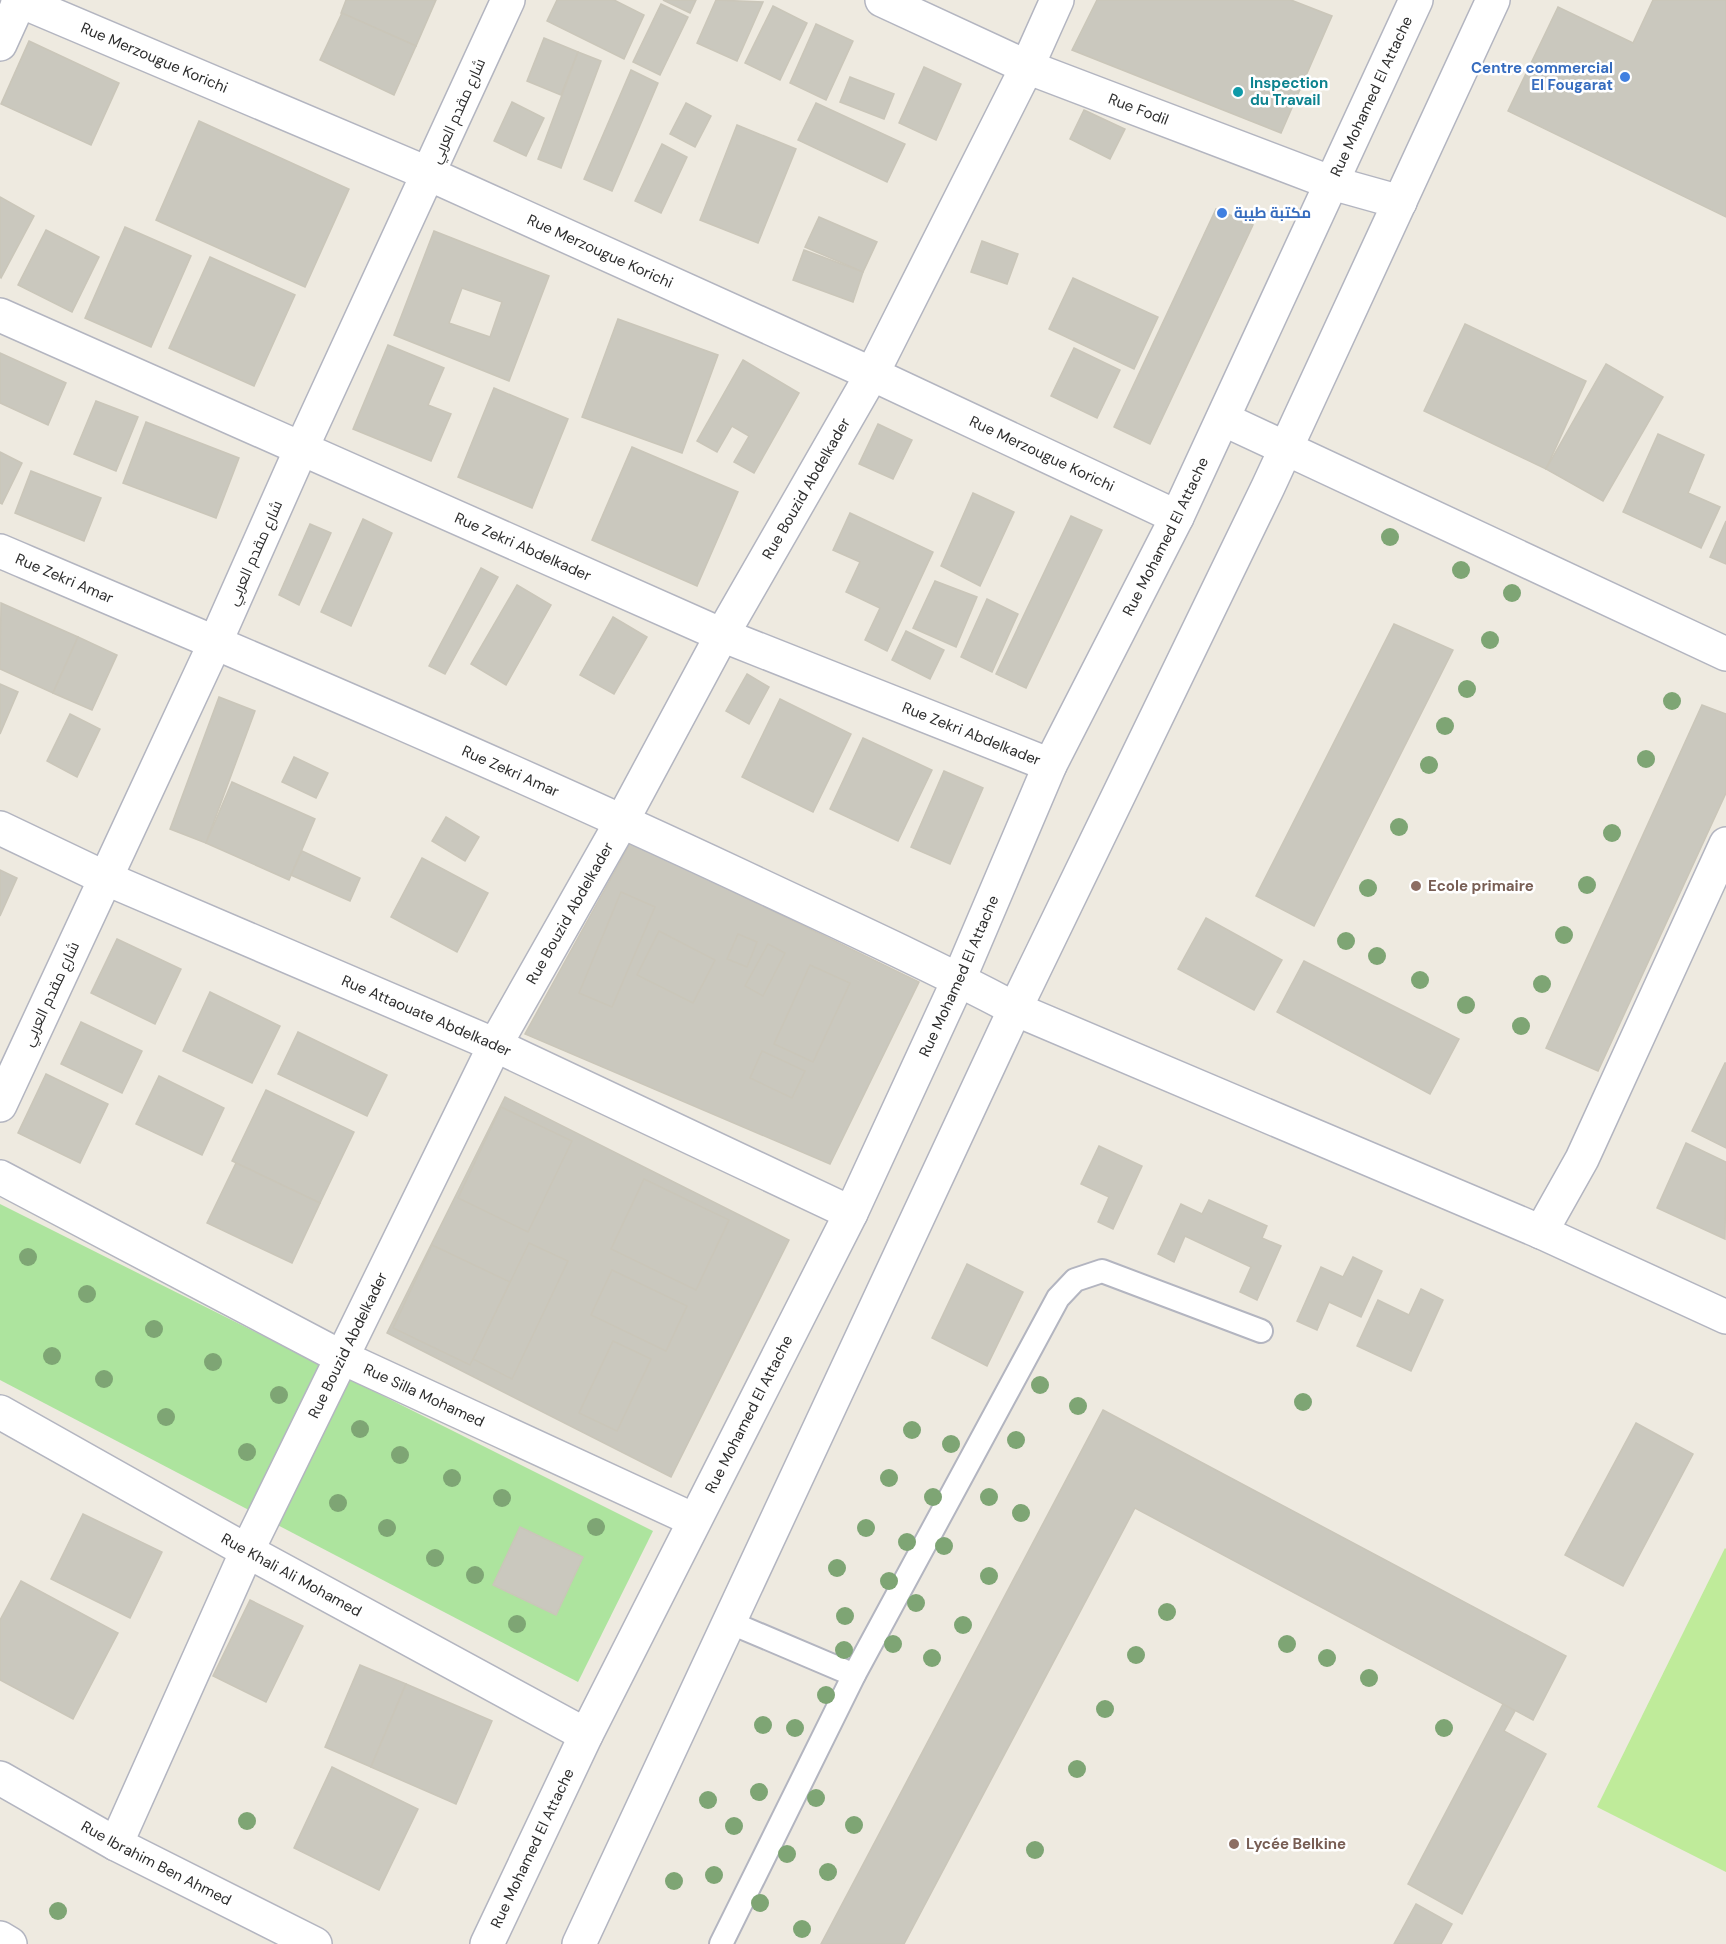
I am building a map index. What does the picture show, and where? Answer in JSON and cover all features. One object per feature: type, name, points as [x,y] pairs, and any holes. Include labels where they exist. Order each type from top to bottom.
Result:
[{"type":"street","name":"Rue Merzougue Korichi","points":[[19,0],[429,174],[872,374],[1177,517]]},
{"type":"street","points":[[0,44],[19,0]]},
{"type":"street","name":"شارع مقدم العربي","points":[[0,1105],[215,643],[302,447],[508,0]]},
{"type":"street","name":"Rue Fodil","points":[[882,0],[1027,67],[1332,183],[1400,202]]},
{"type":"street","name":"Rue Bouzid Abdelkader","points":[[117,1844],[247,1551],[495,1045],[622,821],[722,635],[872,374],[1027,67],[1057,0]]},
{"type":"street","name":"Rue Mohamed El Attache","points":[[488,1944],[586,1735],[850,1213],[959,979],[1050,765],[1177,517],[1416,0]]},
{"type":"street","points":[[579,1944],[1015,1009],[1286,449],[1493,0]]},
{"type":"street","name":"Rue Zekri Abdelkader","points":[[0,315],[722,635],[1050,765]]},
{"type":"street","points":[[1223,419],[1726,654]]},
{"type":"street","name":"Rue Zekri Amar","points":[[0,551],[622,821],[959,979],[1015,1009],[1541,1232],[1726,1317]]},
{"type":"street","name":"Rue Attaouate Abdelkader","points":[[0,828],[105,878],[495,1045],[850,1213]]},
{"type":"street","points":[[1541,1232],[1582,1159],[1726,844]]},
{"type":"street","name":"Rue Silla Mohamed","points":[[0,1177],[341,1357],[694,1520]]},
{"type":"street","name":"Rue Khali Ali Mohamed","points":[[0,1412],[247,1551],[586,1735]]},
{"type":"street","name":"Rue Ibrahim Ben Ahmed","points":[[0,1778],[117,1844],[315,1944]]},
{"type":"street","points":[[0,1938],[10,1944]]},
{"type":"lane","points":[[721,1944],[854,1675],[1058,1298],[1075,1280],[1102,1271],[1261,1331]]},
{"type":"lane","points":[[729,1622],[854,1675]]},
{"type":"green space","points":[[0,1204],[653,1531],[578,1682],[0,1380]]},
{"type":"green space","points":[[1726,1549],[1726,1872],[1597,1807]]},
{"type":"building","points":[[346,0],[436,0],[416,46],[341,13]]},
{"type":"building","points":[[557,0],[614,0],[644,15],[624,59],[547,21]]},
{"type":"building","points":[[663,0],[696,0],[690,13]]},
{"type":"building","points":[[716,0],[763,2],[737,61],[697,43]]},
{"type":"building","name":"Inspection du Travail","points":[[1097,0],[1291,0],[1332,16],[1281,133],[1072,50]]},
{"type":"building","name":"Centre commercial El Fougarat","points":[[1653,0],[1726,0],[1726,217],[1508,111],[1558,7],[1633,43]]},
{"type":"building","points":[[661,4],[688,17],[660,75],[633,62]]},
{"type":"building","points":[[773,6],[807,23],[780,80],[745,63]]},
{"type":"building","points":[[342,13],[416,46],[394,95],[320,60]]},
{"type":"building","points":[[816,24],[853,41],[826,100],[790,83]]},
{"type":"building","points":[[544,38],[578,52],[561,95],[527,81]]},
{"type":"building","points":[[29,41],[119,83],[91,145],[1,104]]},
{"type":"building","points":[[578,52],[601,61],[561,168],[538,159]]},
{"type":"building","points":[[924,67],[961,84],[936,140],[899,123]]},
{"type":"building","points":[[631,70],[658,83],[612,191],[584,179]]},
{"type":"building","points":[[850,77],[894,94],[884,119],[840,102]]},
{"type":"building","points":[[512,102],[544,118],[526,156],[494,141]]},
{"type":"building","points":[[686,103],[711,116],[695,147],[670,134]]},
{"type":"building","points":[[816,103],[905,144],[887,182],[798,140]]},
{"type":"building","points":[[1084,110],[1125,129],[1110,159],[1070,139]]},
{"type":"building","points":[[199,121],[349,189],[305,287],[156,220]]},
{"type":"building","points":[[737,125],[796,149],[758,243],[700,220]]},
{"type":"building","points":[[662,144],[687,157],[661,213],[635,201]]},
{"type":"building","points":[[0,197],[34,216],[1,278],[0,277]]},
{"type":"building","points":[[1216,209],[1253,225],[1150,444],[1114,427]]},
{"type":"building","points":[[819,217],[877,242],[863,272],[805,247]]},
{"type":"building","points":[[125,227],[191,256],[151,347],[85,318]]},
{"type":"building","points":[[46,230],[99,257],[72,312],[18,285]]},
{"type":"building","points":[[434,231],[549,276],[509,381],[394,335]],"holes":[[[462,288],[502,302],[490,337],[449,323]]]},
{"type":"building","points":[[982,241],[1018,254],[1007,284],[971,272]]},
{"type":"building","points":[[804,250],[863,272],[853,302],[793,280]]},
{"type":"building","points":[[210,257],[295,295],[254,386],[169,348]]},
{"type":"building","points":[[1073,278],[1158,317],[1134,369],[1049,329]]},
{"type":"building","points":[[618,319],[718,355],[682,453],[582,417]]},
{"type":"building","points":[[1465,324],[1586,381],[1546,469],[1424,411]]},
{"type":"building","points":[[388,345],[444,368],[428,405],[451,414],[431,461],[353,429]]},
{"type":"building","points":[[1074,348],[1120,370],[1097,418],[1051,396]]},
{"type":"building","points":[[0,353],[66,383],[48,425],[0,403]]},
{"type":"building","points":[[743,360],[799,393],[754,473],[734,462],[749,436],[732,426],[717,452],[697,441]]},
{"type":"building","points":[[1606,364],[1663,397],[1603,501],[1546,469]]},
{"type":"building","points":[[494,388],[568,419],[532,508],[458,477]]},
{"type":"building","points":[[96,401],[138,417],[116,471],[74,454]]},
{"type":"building","points":[[146,422],[239,458],[216,518],[123,483]]},
{"type":"building","points":[[878,424],[912,440],[893,479],[859,464]]},
{"type":"building","points":[[1658,434],[1704,455],[1688,493],[1720,507],[1701,548],[1623,512]]},
{"type":"building","points":[[632,447],[738,492],[697,586],[592,540]]},
{"type":"building","points":[[0,452],[22,463],[2,504],[0,503]]},
{"type":"building","points":[[31,471],[101,498],[84,541],[15,513]]},
{"type":"building","points":[[973,493],[1014,512],[980,586],[941,566]]},
{"type":"building","points":[[850,513],[933,552],[887,651],[865,640],[880,608],[846,592],[860,562],[833,550]]},
{"type":"building","points":[[1071,516],[1102,530],[1026,688],[996,674]]},
{"type":"building","points":[[363,519],[392,533],[351,626],[321,612]]},
{"type":"building","points":[[1726,521],[1726,564],[1710,557]]},
{"type":"building","points":[[310,524],[331,533],[299,605],[279,595]]},
{"type":"building","points":[[481,568],[498,577],[445,674],[429,666]]},
{"type":"building","points":[[935,581],[977,597],[956,647],[913,628]]},
{"type":"building","points":[[517,585],[551,605],[506,685],[471,664]]},
{"type":"building","points":[[987,599],[1018,614],[992,672],[961,657]]},
{"type":"building","points":[[1,603],[78,637],[53,693],[0,669]]},
{"type":"building","points":[[613,617],[647,637],[614,694],[580,675]]},
{"type":"building","points":[[1394,624],[1453,650],[1314,926],[1256,896]]},
{"type":"building","points":[[906,631],[944,650],[930,679],[892,660]]},
{"type":"building","points":[[78,637],[117,655],[92,710],[53,693]]},
{"type":"building","points":[[747,674],[769,687],[749,724],[726,711]]},
{"type":"building","points":[[0,684],[18,692],[0,734]]},
{"type":"building","points":[[219,697],[255,711],[206,843],[170,829]]},
{"type":"building","points":[[780,699],[851,734],[813,812],[742,777]]},
{"type":"building","points":[[1702,705],[1726,714],[1726,793],[1598,1071],[1546,1048]]},
{"type":"building","points":[[70,714],[100,729],[77,777],[47,761]]},
{"type":"building","points":[[863,738],[932,770],[898,841],[830,809]]},
{"type":"building","points":[[294,757],[328,773],[316,798],[282,782]]},
{"type":"building","points":[[944,771],[983,788],[950,864],[911,847]]},
{"type":"building","points":[[232,782],[315,819],[289,880],[206,843]]},
{"type":"building","points":[[446,817],[479,837],[465,861],[432,841]]},
{"type":"building","points":[[631,842],[919,982],[830,1164],[525,1034]]},
{"type":"building","points":[[302,851],[360,878],[350,901],[291,875]]},
{"type":"building","points":[[422,858],[488,893],[457,952],[391,917]]},
{"type":"building","points":[[0,870],[17,878],[0,916]]},
{"type":"building","points":[[621,892],[655,907],[612,1007],[579,993]]},
{"type":"building","points":[[1206,918],[1282,960],[1254,1010],[1178,969]]},
{"type":"building","points":[[659,931],[715,960],[693,1003],[637,975]]},
{"type":"building","points":[[738,934],[757,942],[747,967],[727,959]]},
{"type":"building","points":[[117,939],[181,969],[155,1024],[91,993]]},
{"type":"building","points":[[768,944],[785,953],[763,996],[745,986]]},
{"type":"building","points":[[1304,961],[1459,1039],[1430,1094],[1277,1012]]},
{"type":"building","points":[[810,965],[850,983],[813,1062],[774,1044]]},
{"type":"building","points":[[210,992],[280,1026],[252,1083],[183,1051]]},
{"type":"building","points":[[81,1022],[142,1051],[122,1093],[61,1064]]},
{"type":"building","points":[[298,1032],[387,1075],[367,1116],[278,1074]]},
{"type":"building","points":[[762,1051],[805,1071],[792,1098],[750,1078]]},
{"type":"building","points":[[1726,1063],[1726,1148],[1692,1131]]},
{"type":"building","points":[[46,1074],[108,1104],[80,1163],[18,1133]]},
{"type":"building","points":[[159,1076],[224,1108],[202,1155],[136,1124]]},
{"type":"building","points":[[266,1090],[354,1132],[320,1203],[232,1161]]},
{"type":"building","points":[[505,1097],[789,1240],[671,1477],[387,1333]]},
{"type":"building","points":[[501,1107],[572,1141],[528,1232],[458,1198]]},
{"type":"building","points":[[1686,1143],[1726,1162],[1725,1239],[1657,1208]]},
{"type":"building","points":[[1099,1146],[1142,1166],[1113,1229],[1098,1222],[1109,1197],[1081,1184]]},
{"type":"building","points":[[236,1163],[320,1203],[292,1263],[207,1223]]},
{"type":"building","points":[[644,1179],[729,1220],[696,1290],[611,1249]]},
{"type":"building","points":[[1209,1200],[1267,1226],[1262,1238],[1281,1246],[1257,1300],[1240,1292],[1251,1267],[1185,1236],[1174,1262],[1158,1254],[1181,1204],[1202,1214]]},
{"type":"building","points":[[529,1243],[568,1261],[512,1379],[473,1359]]},
{"type":"building","points":[[432,1245],[510,1282],[470,1365],[393,1328]]},
{"type":"building","points":[[1353,1257],[1382,1271],[1361,1317],[1329,1302],[1317,1330],[1297,1321],[1321,1267],[1343,1277]]},
{"type":"building","points":[[967,1264],[1023,1292],[987,1366],[932,1338]]},
{"type":"building","points":[[612,1270],[687,1306],[666,1351],[591,1315]]},
{"type":"building","points":[[1421,1289],[1443,1300],[1411,1371],[1357,1346],[1378,1300],[1409,1315]]},
{"type":"building","points":[[613,1341],[651,1359],[617,1431],[579,1413]]},
{"type":"building","points":[[1103,1410],[1566,1656],[1533,1720],[1135,1508],[904,1944],[821,1944]]},
{"type":"building","points":[[1636,1423],[1693,1454],[1623,1586],[1565,1555]]},
{"type":"building","points":[[83,1514],[162,1552],[130,1618],[51,1579]]},
{"type":"building","points":[[520,1527],[583,1557],[556,1615],[493,1585]]},
{"type":"building","points":[[21,1581],[118,1633],[73,1719],[0,1680],[0,1620]]},
{"type":"building","points":[[250,1600],[303,1626],[266,1702],[213,1676]]},
{"type":"building","points":[[360,1665],[406,1684],[371,1767],[325,1747]]},
{"type":"building","points":[[406,1684],[492,1721],[456,1804],[371,1767]]},
{"type":"building","points":[[1503,1704],[1515,1711],[1504,1731],[1546,1754],[1462,1914],[1408,1884]]},
{"type":"building","points":[[332,1767],[418,1809],[379,1890],[294,1848]]},
{"type":"building","points":[[1416,1904],[1452,1924],[1441,1944],[1394,1944]]},
{"type":"place","name":"Centre commercial El Fougarat","points":[[1625,77]]},
{"type":"place","name":"Inspection du Travail","points":[[1238,92]]},
{"type":"place","name":"مكتبة طيبة","points":[[1222,213]]},
{"type":"place","name":"Ecole primaire","points":[[1416,886]]},
{"type":"place","name":"Lycée Belkine","points":[[1234,1844]]}]
